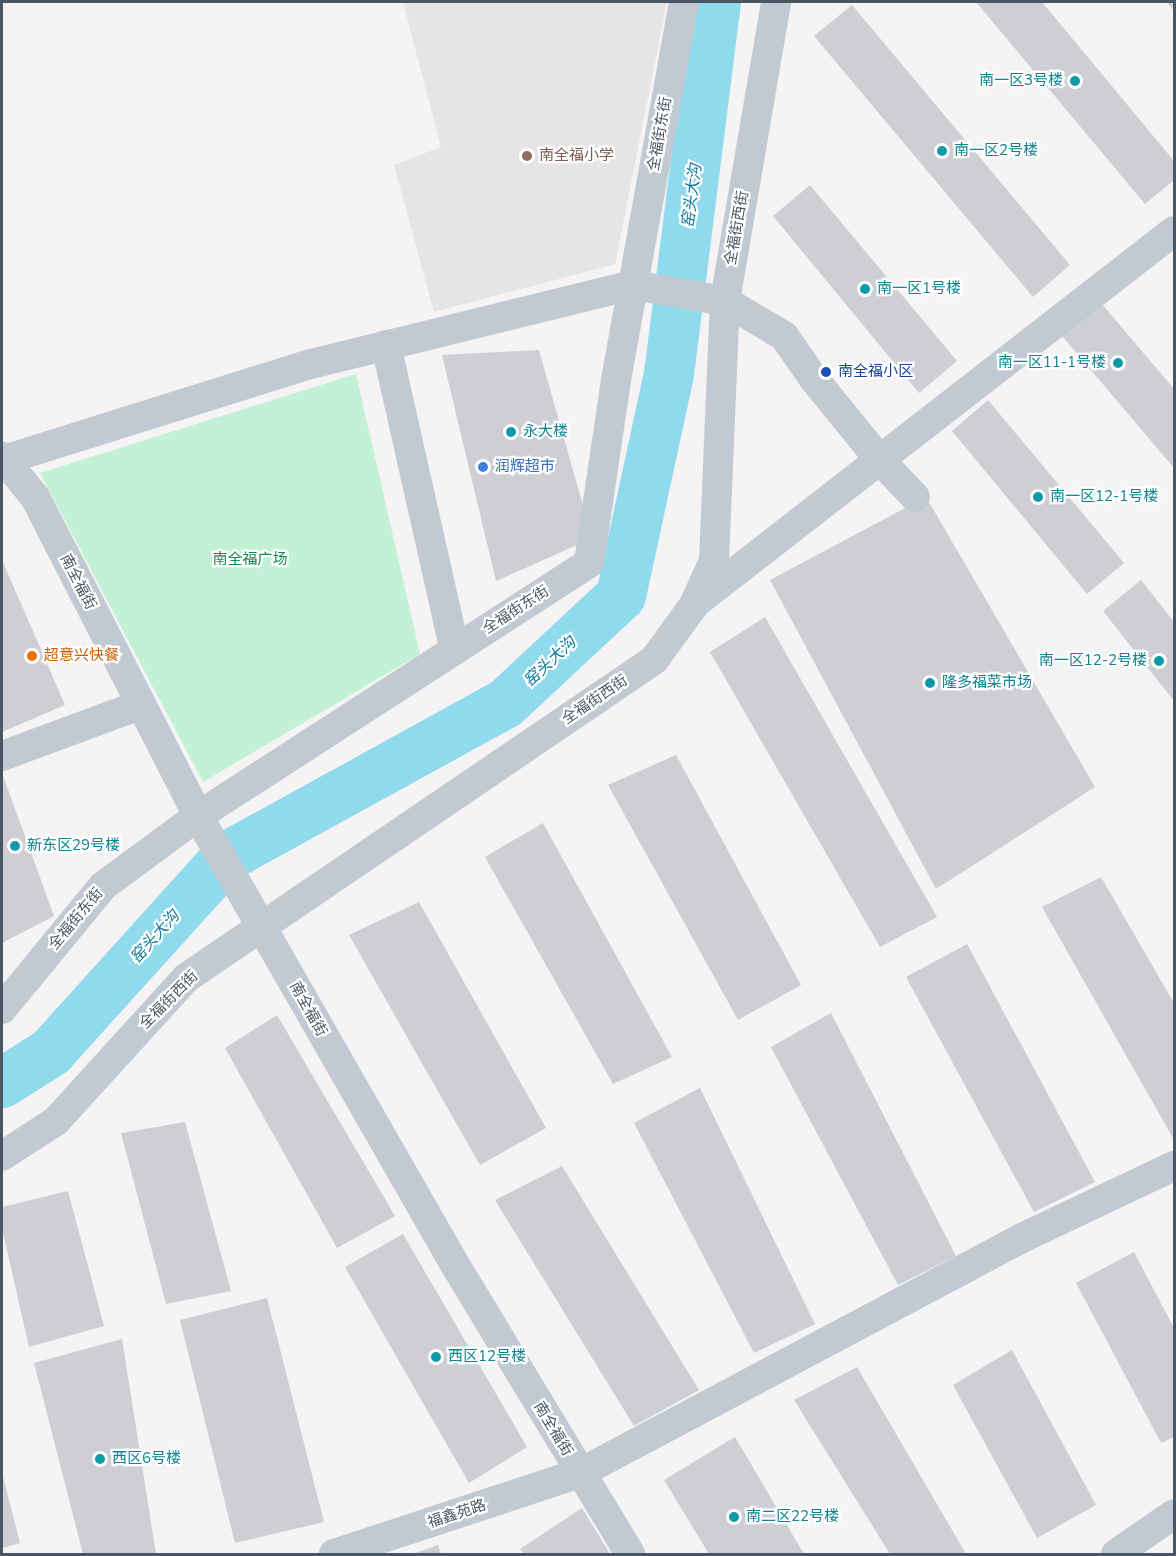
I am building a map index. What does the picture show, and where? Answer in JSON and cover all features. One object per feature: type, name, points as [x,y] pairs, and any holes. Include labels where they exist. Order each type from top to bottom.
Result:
[{"type":"street","name":"全福街东街","points":[[2,1009],[103,886],[198,816],[589,563],[616,380],[684,2]]},
{"type":"street","name":"全福街西街","points":[[2,1156],[56,1121],[186,978],[654,660],[694,605],[714,561],[725,301],[776,2]]},
{"type":"street","points":[[694,605],[1174,231]]},
{"type":"street","points":[[2,460],[311,364],[633,285],[725,301],[784,336],[814,380],[879,459],[915,496]]},
{"type":"street","points":[[386,345],[455,650]]},
{"type":"street","name":"南全福街","points":[[2,460],[35,497],[198,816],[263,925],[318,1028],[448,1252],[630,1554]]},
{"type":"street","points":[[2,756],[140,705]]},
{"type":"street","name":"福鑫苑路","points":[[334,1554],[580,1473],[1020,1239],[1174,1166]]},
{"type":"street","points":[[1116,1554],[1174,1514]]},
{"type":"shaded area","name":"南全福小学","points":[[403,2],[667,2],[615,264],[434,312],[394,165],[441,147]]},
{"type":"green space","name":"南全福广场","points":[[356,374],[420,654],[203,782],[40,473]]},
{"type":"building","name":"南一区3号楼","points":[[976,2],[1042,2],[1174,161],[1174,180],[1145,204]]},
{"type":"building","points":[[1167,2],[1174,2],[1174,11]]},
{"type":"building","name":"南一区2号楼","points":[[852,5],[1070,265],[1033,297],[814,36]]},
{"type":"building","name":"南一区1号楼","points":[[810,185],[957,361],[919,393],[773,216]]},
{"type":"building","name":"南一区11-1号楼","points":[[1101,303],[1174,389],[1174,468],[1062,336]]},
{"type":"building","name":"永大楼","points":[[539,350],[584,509],[577,545],[496,581],[442,355]]},
{"type":"building","name":"南一区12-1号楼","points":[[988,400],[1124,563],[1087,594],[952,431]]},
{"type":"building","name":"隆多福菜市场","points":[[926,497],[1095,787],[936,889],[770,580]]},
{"type":"building","points":[[2,560],[65,705],[2,732]]},
{"type":"building","name":"南一区12-2号楼","points":[[1141,580],[1174,622],[1174,701],[1103,611]]},
{"type":"building","points":[[765,617],[937,917],[880,947],[710,652]]},
{"type":"building","points":[[676,755],[801,985],[738,1020],[608,785]]},
{"type":"building","name":"新东区29号楼","points":[[2,773],[54,916],[2,943]]},
{"type":"building","points":[[543,823],[672,1057],[613,1084],[485,857]]},
{"type":"building","points":[[1101,877],[1174,1003],[1174,1140],[1042,907]]},
{"type":"building","points":[[419,902],[546,1128],[480,1165],[349,935]]},
{"type":"building","points":[[967,944],[1095,1182],[1034,1212],[906,977]]},
{"type":"building","points":[[831,1013],[956,1256],[898,1285],[771,1047]]},
{"type":"building","points":[[277,1015],[395,1216],[337,1248],[225,1048]]},
{"type":"building","points":[[700,1088],[815,1324],[754,1353],[634,1123]]},
{"type":"building","points":[[185,1122],[231,1291],[166,1304],[121,1133]]},
{"type":"building","points":[[562,1166],[699,1390],[634,1426],[495,1200]]},
{"type":"building","points":[[68,1191],[104,1326],[29,1347],[2,1228],[2,1207]]},
{"type":"building","name":"西区12号楼","points":[[403,1234],[527,1447],[469,1483],[345,1267]]},
{"type":"building","points":[[1134,1252],[1174,1328],[1174,1437],[1161,1443],[1076,1283]]},
{"type":"building","points":[[267,1298],[324,1522],[235,1543],[180,1320]]},
{"type":"building","name":"西区6号楼","points":[[122,1339],[156,1554],[83,1554],[34,1363]]},
{"type":"building","points":[[1012,1350],[1096,1505],[1037,1538],[953,1385]]},
{"type":"building","points":[[857,1367],[966,1554],[890,1554],[794,1400]]},
{"type":"building","name":"南二区22号楼","points":[[735,1437],[804,1554],[709,1554],[664,1480]]},
{"type":"building","points":[[2,1473],[20,1543],[2,1548]]},
{"type":"building","points":[[582,1508],[610,1554],[524,1554],[520,1549]]},
{"type":"building","points":[[438,1545],[441,1554],[413,1554]]},
{"type":"waterway","name":"窑头大沟","points":[[2,1083],[51,1052],[228,856],[505,704],[621,596],[669,374],[716,2]]},
{"type":"place","name":"南一区3号楼","points":[[1075,81]]},
{"type":"place","name":"南一区2号楼","points":[[942,151]]},
{"type":"place","name":"南全福小学","points":[[527,156]]},
{"type":"place","name":"南一区1号楼","points":[[865,289]]},
{"type":"place","name":"南一区11-1号楼","points":[[1118,363]]},
{"type":"place","name":"南全福小区","points":[[826,372]]},
{"type":"place","name":"永大楼","points":[[511,432]]},
{"type":"place","name":"润辉超市","points":[[483,467]]},
{"type":"place","name":"南一区12-1号楼","points":[[1038,497]]},
{"type":"place","name":"超意兴快餐","points":[[32,656]]},
{"type":"place","name":"南一区12-2号楼","points":[[1159,661]]},
{"type":"place","name":"隆多福菜市场","points":[[930,683]]},
{"type":"place","name":"新东区29号楼","points":[[15,846]]},
{"type":"place","name":"西区12号楼","points":[[436,1357]]},
{"type":"place","name":"西区6号楼","points":[[100,1459]]},
{"type":"place","name":"南二区22号楼","points":[[734,1517]]}]
